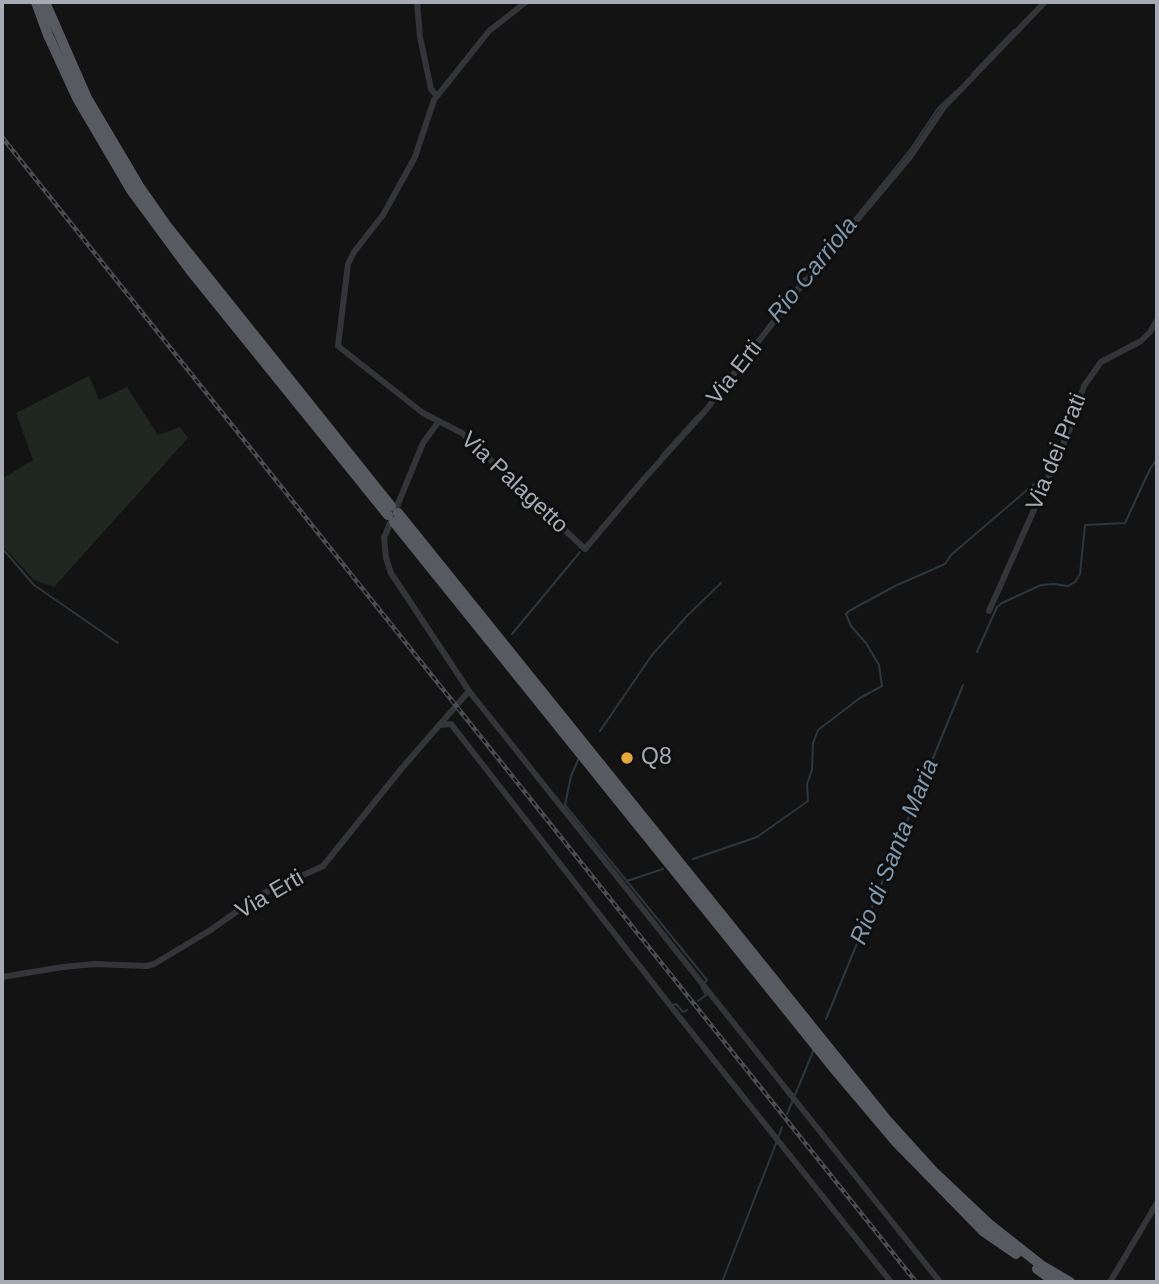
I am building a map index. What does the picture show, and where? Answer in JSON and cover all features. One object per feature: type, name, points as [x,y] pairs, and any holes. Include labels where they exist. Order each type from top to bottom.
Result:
[{"type":"highway","points":[[36,2],[52,45],[77,98],[131,190],[198,279],[886,1119],[935,1173],[989,1224],[1034,1259],[1070,1282]]},
{"type":"highway","points":[[45,2],[88,98],[139,186],[167,226],[393,514],[836,1071],[896,1142],[984,1232],[1055,1282]]},
{"type":"street","points":[[417,2],[422,50],[431,89],[437,96]]},
{"type":"street","name":"Via Palagetto","points":[[526,2],[489,31],[437,96],[415,157],[383,215],[348,264],[338,346],[423,413],[462,433],[585,550]]},
{"type":"street","name":"Via Erti","points":[[585,550],[706,410],[794,295],[909,157],[944,107],[1045,2]]},
{"type":"street","name":"Via dei Prati","points":[[989,611],[1069,431],[1084,386],[1101,362],[1141,341],[1157,320]]},
{"type":"street","name":"Via Palagetto","points":[[439,421],[423,443],[384,538],[391,573],[469,691],[940,1282]]},
{"type":"street","name":"Via Erti","points":[[2,977],[63,967],[153,964],[209,932],[262,894],[323,866],[469,691]]},
{"type":"street","points":[[439,725],[451,724],[891,1282]]},
{"type":"street","points":[[1110,1282],[1157,1203]]},
{"type":"shaded area","points":[[89,376],[99,400],[127,387],[158,435],[180,427],[188,438],[54,587],[34,580],[2,545],[2,479],[33,460],[16,413]]},
{"type":"waterway","name":"Rio Carriola","points":[[972,74],[1014,30]]},
{"type":"waterway","name":"Rio Carriola","points":[[851,223],[910,150],[938,108],[956,91]]},
{"type":"waterway","name":"Rio Carriola","points":[[790,295],[804,278]]},
{"type":"waterway","name":"Rio Carriola","points":[[661,456],[697,416]]},
{"type":"waterway","name":"Rio di Santa Maria","points":[[977,652],[997,607],[1002,603],[1041,585],[1068,586],[1075,582],[1080,574],[1085,525],[1125,523],[1157,459]]},
{"type":"waterway","points":[[693,859],[757,837],[808,801],[807,784],[812,770],[813,743],[818,730],[860,698],[882,686],[879,665],[866,643],[851,626],[846,614],[895,586],[945,564],[951,555],[1034,484],[1041,485]]},
{"type":"waterway","points":[[2,548],[34,585],[118,643]]},
{"type":"waterway","name":"Rio Carriola","points":[[512,634],[580,552]]},
{"type":"waterway","points":[[600,731],[652,655],[721,583]]},
{"type":"waterway","name":"Rio di Santa Maria","points":[[826,1019],[963,685]]},
{"type":"waterway","points":[[578,760],[571,776],[565,805],[707,980],[705,982]]},
{"type":"waterway","points":[[627,881],[663,869]]},
{"type":"waterway","points":[[698,1001],[706,995],[701,986]]},
{"type":"waterway","points":[[673,1005],[676,1004],[683,1012],[687,1010]]},
{"type":"waterway","name":"Rio di Santa Maria","points":[[795,1095],[814,1049]]},
{"type":"waterway","name":"Rio di Santa Maria","points":[[787,1114],[793,1100]]},
{"type":"waterway","name":"Rio di Santa Maria","points":[[779,1136],[782,1127]]},
{"type":"waterway","name":"Rio di Santa Maria","points":[[722,1282],[777,1141]]},
{"type":"railway","points":[[2,137],[916,1282]]},
{"type":"place","name":"Q8","points":[[627,758]]}]
